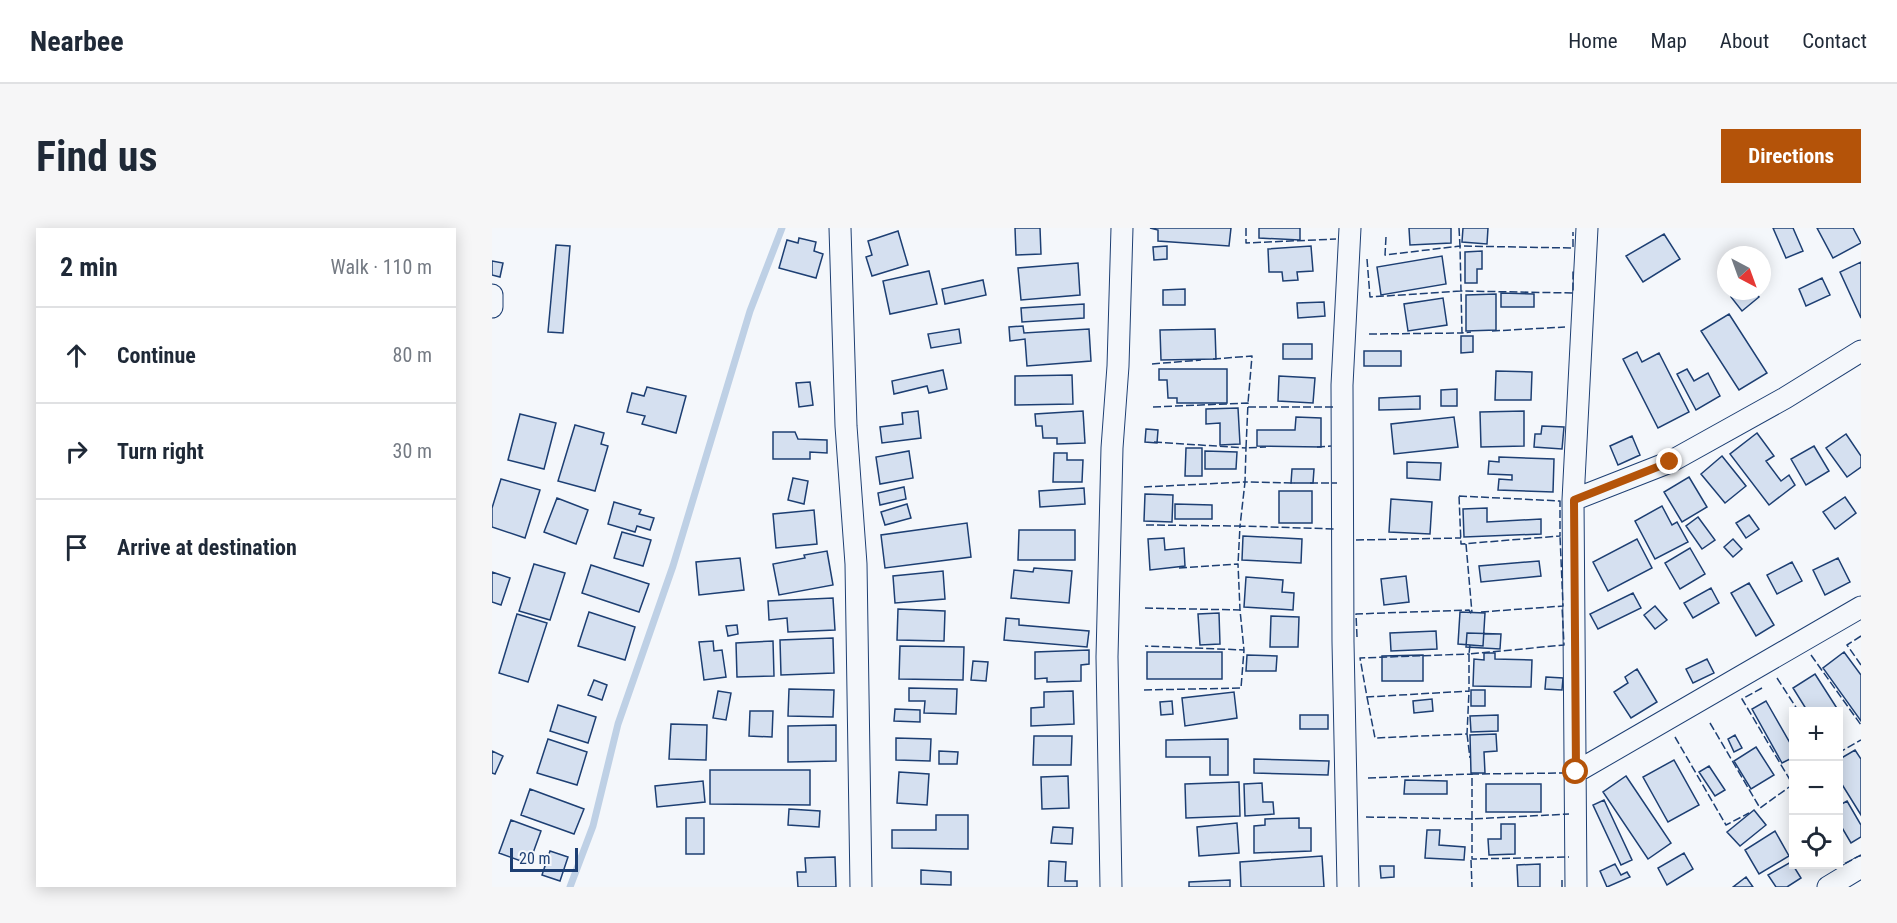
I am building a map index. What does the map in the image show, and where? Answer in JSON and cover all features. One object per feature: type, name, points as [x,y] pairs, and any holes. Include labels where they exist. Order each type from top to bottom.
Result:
[{"type":"street","points":[[840,228],[846,426],[856,564],[861,887]]},
{"type":"street","points":[[1111,887],[1107,657],[1112,448],[1118,366],[1122,228]]},
{"type":"street","points":[[1348,887],[1342,642],[1342,385],[1350,228]]},
{"type":"street","points":[[1576,887],[1574,500],[1587,228]]},
{"type":"street","points":[[492,295],[492,308]]},
{"type":"street","points":[[1574,500],[1670,462],[1793,393],[1861,351]]},
{"type":"street","points":[[1576,772],[1861,607]]},
{"type":"street","points":[[1828,887],[1861,867]]},
{"type":"building","points":[[1015,228],[1040,228],[1041,254],[1016,255]]},
{"type":"building","points":[[1150,228],[1231,228],[1229,246],[1158,241],[1158,230]]},
{"type":"building","points":[[1259,228],[1300,228],[1300,240],[1259,238]]},
{"type":"building","points":[[1409,228],[1451,228],[1451,243],[1410,245]]},
{"type":"building","points":[[1463,228],[1488,228],[1487,244],[1462,242]]},
{"type":"building","points":[[1773,228],[1793,228],[1803,251],[1786,258]]},
{"type":"building","points":[[1817,228],[1853,228],[1861,243],[1833,258]]},
{"type":"building","points":[[898,231],[908,265],[872,276],[866,257],[872,255],[868,241]]},
{"type":"building","points":[[1664,234],[1680,259],[1643,282],[1626,256]]},
{"type":"building","points":[[799,238],[816,242],[814,251],[823,254],[816,278],[779,268],[787,240],[798,243]]},
{"type":"building","points":[[556,245],[570,246],[563,333],[548,332]]},
{"type":"building","points":[[1167,246],[1167,259],[1154,260],[1153,247]]},
{"type":"building","points":[[1311,246],[1313,271],[1297,272],[1298,280],[1283,281],[1282,272],[1269,272],[1268,249]]},
{"type":"building","points":[[1482,251],[1482,269],[1477,269],[1477,283],[1465,283],[1465,252]]},
{"type":"building","points":[[1442,256],[1446,284],[1381,295],[1377,267]]},
{"type":"building","points":[[492,261],[503,263],[500,277],[492,275]]},
{"type":"building","points":[[1861,262],[1861,318],[1840,272]]},
{"type":"building","points":[[1078,263],[1080,295],[1021,300],[1018,268]]},
{"type":"building","points":[[929,271],[937,304],[890,314],[883,281]]},
{"type":"building","points":[[1822,278],[1830,295],[1806,306],[1799,289]]},
{"type":"building","points":[[983,280],[986,295],[945,304],[942,289]]},
{"type":"building","points":[[1185,289],[1185,305],[1163,305],[1163,290]]},
{"type":"building","points":[[1501,293],[1534,294],[1534,307],[1501,307]]},
{"type":"building","points":[[1496,294],[1496,330],[1466,331],[1466,295]]},
{"type":"building","points":[[1443,298],[1447,325],[1408,331],[1404,304]]},
{"type":"building","points":[[1733,300],[1755,300],[1742,311]]},
{"type":"building","points":[[1324,302],[1325,316],[1298,318],[1297,303]]},
{"type":"building","points":[[1084,304],[1084,318],[1022,322],[1021,308]]},
{"type":"building","points":[[1729,314],[1767,373],[1739,390],[1701,331]]},
{"type":"building","points":[[1023,326],[1024,333],[1089,329],[1091,361],[1027,366],[1025,339],[1010,341],[1009,327]]},
{"type":"building","points":[[959,329],[961,343],[931,348],[928,334]]},
{"type":"building","points":[[1215,329],[1216,359],[1161,360],[1160,330]]},
{"type":"building","points":[[1461,336],[1473,336],[1473,352],[1461,353]]},
{"type":"building","points":[[1283,344],[1312,344],[1312,359],[1283,359]]},
{"type":"building","points":[[1364,351],[1401,351],[1401,366],[1364,366]]},
{"type":"building","points":[[1637,352],[1642,362],[1659,353],[1689,412],[1658,428],[1623,359]]},
{"type":"building","points":[[1159,369],[1227,369],[1227,403],[1177,403],[1177,398],[1168,398],[1167,380],[1159,380]]},
{"type":"building","points":[[1687,369],[1694,381],[1708,373],[1720,396],[1696,410],[1677,374]]},
{"type":"building","points":[[943,370],[947,389],[929,393],[927,386],[894,394],[892,381]]},
{"type":"building","points":[[1496,371],[1532,372],[1531,400],[1495,400]]},
{"type":"building","points":[[1072,375],[1073,404],[1015,405],[1015,376]]},
{"type":"building","points":[[1279,376],[1315,378],[1313,403],[1278,401]]},
{"type":"building","points":[[810,382],[813,405],[799,407],[796,383]]},
{"type":"building","points":[[647,387],[686,396],[676,433],[642,424],[645,416],[627,412],[632,393],[644,396]]},
{"type":"building","points":[[1457,389],[1457,406],[1441,406],[1441,390]]},
{"type":"building","points":[[1420,396],[1420,409],[1379,410],[1379,398]]},
{"type":"building","points":[[1238,408],[1240,444],[1220,445],[1220,423],[1206,424],[1206,409]]},
{"type":"building","points":[[918,411],[921,438],[882,443],[880,427],[903,424],[902,413]]},
{"type":"building","points":[[1083,411],[1085,443],[1057,444],[1057,438],[1043,438],[1042,426],[1036,426],[1035,414]]},
{"type":"building","points":[[1524,411],[1524,446],[1481,447],[1480,412]]},
{"type":"building","points":[[520,414],[556,423],[544,469],[508,460]]},
{"type":"building","points":[[1296,417],[1321,418],[1321,447],[1257,446],[1257,430],[1295,430]]},
{"type":"building","points":[[1454,417],[1458,447],[1394,454],[1391,424]]},
{"type":"building","points":[[575,425],[604,433],[601,444],[608,446],[595,491],[558,481]]},
{"type":"building","points":[[1542,426],[1564,427],[1562,449],[1534,447],[1535,434],[1541,434]]},
{"type":"building","points":[[1146,429],[1158,430],[1157,443],[1145,442]]},
{"type":"building","points":[[773,432],[795,432],[798,439],[827,440],[827,453],[810,452],[810,459],[773,459]]},
{"type":"building","points":[[1757,433],[1774,456],[1766,461],[1781,481],[1789,475],[1795,485],[1769,505],[1730,454]]},
{"type":"building","points":[[1846,434],[1861,456],[1861,467],[1847,477],[1826,448]]},
{"type":"building","points":[[1632,436],[1640,455],[1618,465],[1610,446]]},
{"type":"building","points":[[1814,446],[1829,471],[1806,485],[1791,459]]},
{"type":"building","points":[[1186,448],[1202,448],[1202,476],[1185,476]]},
{"type":"building","points":[[909,451],[913,478],[880,484],[876,457]]},
{"type":"building","points":[[1205,451],[1237,452],[1236,469],[1205,469]]},
{"type":"building","points":[[1054,453],[1067,453],[1067,460],[1083,460],[1082,482],[1053,482]]},
{"type":"building","points":[[1722,456],[1746,486],[1725,503],[1701,474]]},
{"type":"building","points":[[1499,457],[1554,459],[1553,492],[1498,490],[1499,479],[1512,480],[1512,475],[1488,474],[1489,461],[1499,462]]},
{"type":"building","points":[[1407,462],[1441,463],[1440,480],[1407,478]]},
{"type":"building","points":[[1292,469],[1314,469],[1313,483],[1291,483]]},
{"type":"building","points":[[1689,477],[1707,507],[1682,522],[1664,492]]},
{"type":"building","points":[[793,478],[808,481],[804,504],[788,500]]},
{"type":"building","points":[[501,479],[540,490],[525,538],[492,527],[492,508]]},
{"type":"building","points":[[904,487],[906,499],[880,505],[878,493]]},
{"type":"building","points":[[1084,488],[1085,504],[1040,507],[1039,491]]},
{"type":"building","points":[[1279,491],[1312,491],[1312,523],[1279,523]]},
{"type":"building","points":[[1145,494],[1173,495],[1172,522],[1144,521]]},
{"type":"building","points":[[1845,497],[1856,513],[1835,529],[1823,512]]},
{"type":"building","points":[[557,498],[588,510],[576,544],[544,532]]},
{"type":"building","points":[[1391,499],[1432,502],[1430,534],[1389,532]]},
{"type":"building","points":[[614,502],[641,510],[639,514],[654,518],[650,530],[637,526],[635,532],[608,524]]},
{"type":"building","points":[[907,504],[911,518],[885,525],[881,512]]},
{"type":"building","points":[[1175,504],[1212,505],[1212,519],[1175,519]]},
{"type":"building","points":[[1662,506],[1672,525],[1677,522],[1688,542],[1655,559],[1635,521]]},
{"type":"building","points":[[1487,508],[1487,522],[1541,519],[1541,534],[1464,537],[1463,509]]},
{"type":"building","points":[[814,510],[817,544],[776,548],[773,514]]},
{"type":"building","points":[[1749,515],[1759,529],[1746,538],[1736,523]]},
{"type":"building","points":[[1698,517],[1715,540],[1702,549],[1686,526]]},
{"type":"building","points":[[967,523],[971,557],[885,568],[881,535]]},
{"type":"building","points":[[1019,530],[1075,530],[1075,560],[1018,560]]},
{"type":"building","points":[[622,532],[651,540],[643,566],[614,558]]},
{"type":"building","points":[[1243,536],[1302,539],[1301,563],[1242,560]]},
{"type":"building","points":[[1164,538],[1165,550],[1184,548],[1185,566],[1150,570],[1148,539]]},
{"type":"building","points":[[1637,539],[1652,568],[1608,591],[1593,562]]},
{"type":"building","points":[[1733,539],[1742,549],[1733,557],[1724,547]]},
{"type":"building","points":[[1690,548],[1705,574],[1680,589],[1665,563]]},
{"type":"building","points":[[827,551],[833,585],[779,595],[773,564]]},
{"type":"building","points":[[740,558],[744,590],[699,595],[696,562]]},
{"type":"building","points":[[1838,558],[1850,582],[1825,595],[1813,570]]},
{"type":"building","points":[[1539,561],[1541,576],[1481,582],[1479,566]]},
{"type":"building","points":[[1792,562],[1802,581],[1777,594],[1767,575]]},
{"type":"building","points":[[534,564],[565,573],[550,620],[519,611]]},
{"type":"building","points":[[591,565],[649,584],[639,612],[582,593]]},
{"type":"building","points":[[1034,568],[1072,571],[1069,603],[1011,598],[1014,570],[1033,572]]},
{"type":"building","points":[[943,571],[945,599],[895,603],[893,576]]},
{"type":"building","points":[[492,572],[510,578],[501,605],[492,602]]},
{"type":"building","points":[[1406,576],[1409,602],[1384,605],[1381,579]]},
{"type":"building","points":[[1246,577],[1283,580],[1282,592],[1294,593],[1293,610],[1244,607]]},
{"type":"building","points":[[1749,583],[1774,625],[1756,636],[1731,593]]},
{"type":"building","points":[[1711,588],[1719,603],[1693,618],[1684,603]]},
{"type":"building","points":[[1633,593],[1641,608],[1598,629],[1590,614]]},
{"type":"building","points":[[833,598],[835,630],[788,632],[787,618],[769,620],[768,601]]},
{"type":"building","points":[[1655,606],[1667,620],[1655,629],[1644,615]]},
{"type":"building","points":[[898,609],[945,611],[944,641],[897,640]]},
{"type":"building","points":[[589,612],[635,627],[625,660],[578,646]]},
{"type":"building","points":[[1460,612],[1485,613],[1483,646],[1458,644]]},
{"type":"building","points":[[1219,613],[1220,644],[1200,645],[1198,614]]},
{"type":"building","points":[[517,614],[547,623],[528,682],[499,673]]},
{"type":"building","points":[[1271,616],[1299,617],[1298,647],[1270,647]]},
{"type":"building","points":[[1006,618],[1019,619],[1019,625],[1089,631],[1087,647],[1004,640]]},
{"type":"building","points":[[737,625],[738,634],[728,636],[726,626]]},
{"type":"building","points":[[1436,631],[1437,649],[1391,651],[1390,633]]},
{"type":"building","points":[[1467,633],[1501,634],[1500,649],[1466,647]]},
{"type":"building","points":[[833,638],[834,673],[781,675],[780,640]]},
{"type":"building","points":[[713,641],[714,651],[722,650],[726,677],[704,680],[699,642]]},
{"type":"building","points":[[773,641],[774,676],[737,677],[736,643]]},
{"type":"building","points":[[900,646],[964,647],[963,680],[899,679]]},
{"type":"building","points":[[1089,650],[1089,664],[1081,665],[1081,681],[1047,682],[1047,678],[1035,679],[1035,652]]},
{"type":"building","points":[[1147,652],[1222,652],[1222,679],[1147,679]]},
{"type":"building","points":[[1844,652],[1861,675],[1861,721],[1823,668]]},
{"type":"building","points":[[1484,653],[1495,653],[1495,659],[1532,660],[1531,687],[1473,686],[1474,659],[1484,660]]},
{"type":"building","points":[[1247,655],[1277,656],[1276,671],[1246,671]]},
{"type":"building","points":[[1423,655],[1423,681],[1382,681],[1382,656]]},
{"type":"building","points":[[1707,659],[1714,673],[1693,683],[1686,669]]},
{"type":"building","points":[[973,661],[988,662],[986,681],[971,680]]},
{"type":"building","points":[[1637,669],[1657,702],[1631,718],[1614,692],[1628,683],[1625,677]]},
{"type":"building","points":[[1815,674],[1836,707],[1805,707],[1793,688]]},
{"type":"building","points":[[1546,677],[1563,678],[1562,690],[1545,689]]},
{"type":"building","points":[[594,680],[607,685],[602,700],[588,695]]},
{"type":"building","points":[[909,688],[957,689],[956,714],[924,713],[925,701],[909,701]]},
{"type":"building","points":[[789,689],[834,690],[833,717],[788,716]]},
{"type":"building","points":[[1471,690],[1485,690],[1485,706],[1471,706]]},
{"type":"building","points":[[718,691],[731,693],[726,720],[713,718]]},
{"type":"building","points":[[1073,691],[1074,724],[1031,726],[1031,708],[1044,707],[1044,692]]},
{"type":"building","points":[[1234,692],[1237,718],[1185,726],[1182,698]]},
{"type":"building","points":[[1432,699],[1433,711],[1414,713],[1413,701]]},
{"type":"building","points":[[1172,701],[1173,714],[1161,715],[1160,702]]},
{"type":"building","points":[[1766,701],[1789,741],[1789,760],[1782,763],[1752,709]]},
{"type":"building","points":[[558,705],[596,717],[588,743],[550,731]]},
{"type":"building","points":[[895,709],[920,710],[920,722],[894,721]]},
{"type":"building","points":[[750,711],[773,711],[772,737],[749,736]]},
{"type":"building","points":[[1300,715],[1328,715],[1328,729],[1300,729]]},
{"type":"building","points":[[1498,715],[1498,731],[1471,732],[1470,716]]},
{"type":"building","points":[[671,724],[707,725],[706,760],[669,759]]},
{"type":"building","points":[[836,725],[836,761],[788,762],[788,726]]},
{"type":"building","points":[[1496,734],[1497,751],[1484,752],[1485,773],[1471,773],[1470,735]]},
{"type":"building","points":[[1735,735],[1742,748],[1734,752],[1728,739]]},
{"type":"building","points":[[1034,736],[1072,736],[1071,765],[1033,765]]},
{"type":"building","points":[[896,738],[931,739],[930,761],[896,760]]},
{"type":"building","points":[[548,739],[587,752],[577,785],[537,773]]},
{"type":"building","points":[[1228,739],[1228,775],[1210,775],[1210,757],[1166,757],[1166,740]]},
{"type":"building","points":[[1756,747],[1774,775],[1751,789],[1734,761]]},
{"type":"building","points":[[1855,750],[1861,759],[1861,815],[1843,786],[1843,757]]},
{"type":"building","points":[[492,751],[503,756],[495,774],[492,773]]},
{"type":"building","points":[[939,751],[958,752],[957,764],[939,764]]},
{"type":"building","points":[[1254,759],[1329,761],[1328,775],[1254,773]]},
{"type":"building","points":[[1674,760],[1699,805],[1668,822],[1643,777]]},
{"type":"building","points":[[1709,766],[1725,790],[1715,796],[1699,772]]},
{"type":"building","points":[[710,770],[810,770],[810,805],[710,804]]},
{"type":"building","points":[[899,772],[929,774],[927,805],[897,803]]},
{"type":"building","points":[[1068,776],[1069,808],[1042,809],[1041,777]]},
{"type":"building","points":[[1626,776],[1671,843],[1648,859],[1603,792]]},
{"type":"building","points":[[1405,780],[1447,781],[1447,794],[1404,794]]},
{"type":"building","points":[[703,781],[705,802],[657,807],[655,786]]},
{"type":"building","points":[[1239,782],[1240,816],[1186,818],[1185,784]]},
{"type":"building","points":[[1262,783],[1263,802],[1273,802],[1274,814],[1245,816],[1244,784]]},
{"type":"building","points":[[1486,784],[1541,784],[1541,812],[1486,812]]},
{"type":"building","points":[[530,789],[584,809],[574,834],[521,815]]},
{"type":"building","points":[[1604,800],[1632,860],[1621,865],[1593,805]]},
{"type":"building","points":[[1847,801],[1861,825],[1861,837],[1851,843],[1843,829],[1843,803]]},
{"type":"building","points":[[789,809],[820,811],[819,827],[788,825]]},
{"type":"building","points":[[1754,810],[1766,825],[1740,846],[1727,832]]},
{"type":"building","points":[[936,815],[968,815],[968,849],[892,848],[892,830],[936,830]]},
{"type":"building","points":[[686,818],[704,818],[704,854],[686,854]]},
{"type":"building","points":[[1299,818],[1299,828],[1311,828],[1311,851],[1254,853],[1254,826],[1265,825],[1265,819]]},
{"type":"building","points":[[511,820],[541,831],[529,864],[499,853]]},
{"type":"building","points":[[1237,823],[1239,853],[1199,856],[1197,827]]},
{"type":"building","points":[[1501,824],[1515,824],[1515,854],[1489,855],[1488,839],[1501,839]]},
{"type":"building","points":[[1053,827],[1073,828],[1072,844],[1051,843]]},
{"type":"building","points":[[1427,830],[1440,830],[1439,845],[1465,847],[1464,860],[1425,858]]},
{"type":"building","points":[[1775,831],[1789,856],[1759,874],[1745,850]]},
{"type":"building","points":[[550,851],[568,857],[560,881],[542,875]]},
{"type":"building","points":[[1684,853],[1693,869],[1667,885],[1658,868]]},
{"type":"building","points":[[1322,856],[1324,887],[1241,887],[1240,862]]},
{"type":"building","points":[[835,857],[836,887],[798,887],[797,872],[806,872],[805,858]]},
{"type":"building","points":[[1049,861],[1066,862],[1065,881],[1077,881],[1077,887],[1048,887]]},
{"type":"building","points":[[1789,863],[1789,869],[1795,869],[1801,878],[1787,887],[1776,887],[1768,875]]},
{"type":"building","points":[[1540,864],[1540,887],[1518,887],[1517,865]]},
{"type":"building","points":[[1615,864],[1621,875],[1627,872],[1630,877],[1607,887],[1600,871]]},
{"type":"building","points":[[1380,866],[1394,866],[1394,877],[1381,878]]},
{"type":"building","points":[[921,870],[951,872],[951,885],[921,884]]},
{"type":"building","points":[[1746,877],[1753,887],[1733,887]]},
{"type":"building","points":[[1230,880],[1230,887],[1189,887],[1189,882]]},
{"type":"waterway","points":[[570,887],[593,826],[618,724],[673,566],[750,311],[782,228]]},
{"type":"fence","points":[[1246,228],[1246,243],[1336,239]]},
{"type":"fence","points":[[1459,228],[1460,246],[1573,248],[1573,232]]},
{"type":"fence","points":[[1386,237],[1385,255],[1460,246],[1461,291],[1573,293],[1573,271]]},
{"type":"fence","points":[[1367,259],[1370,297],[1461,291],[1462,333],[1471,332]]},
{"type":"fence","points":[[1492,331],[1565,327]]},
{"type":"fence","points":[[1369,334],[1462,333]]},
{"type":"fence","points":[[1213,359],[1252,356],[1248,403]]},
{"type":"fence","points":[[1152,364],[1201,360]]},
{"type":"fence","points":[[1153,407],[1248,403],[1246,448],[1266,447]]},
{"type":"fence","points":[[1248,407],[1335,407]]},
{"type":"fence","points":[[1154,442],[1246,448],[1245,482],[1295,483]]},
{"type":"fence","points":[[1317,447],[1331,446]]},
{"type":"fence","points":[[1144,487],[1245,482],[1240,526],[1336,529]]},
{"type":"fence","points":[[1310,483],[1337,483]]},
{"type":"fence","points":[[1459,496],[1560,501],[1560,536],[1461,544],[1459,496]]},
{"type":"fence","points":[[1146,525],[1240,526],[1238,564]]},
{"type":"fence","points":[[1481,612],[1563,606],[1560,536]]},
{"type":"fence","points":[[1356,540],[1461,538]]},
{"type":"fence","points":[[1466,544],[1472,613]]},
{"type":"fence","points":[[1179,568],[1238,564],[1240,610]]},
{"type":"fence","points":[[1470,645],[1469,654],[1564,645],[1562,606]]},
{"type":"fence","points":[[1145,608],[1240,610],[1244,650]]},
{"type":"fence","points":[[1357,637],[1356,614],[1469,610],[1472,615]]},
{"type":"fence","points":[[1861,636],[1847,645],[1861,665]]},
{"type":"fence","points":[[1144,690],[1241,688],[1244,650],[1145,646]]},
{"type":"fence","points":[[1469,654],[1469,691],[1367,697],[1360,658],[1469,654]]},
{"type":"fence","points":[[1811,655],[1861,725]]},
{"type":"fence","points":[[1777,678],[1796,707]]},
{"type":"fence","points":[[1762,688],[1742,699],[1789,778]]},
{"type":"fence","points":[[1367,697],[1375,738],[1467,734],[1469,691]]},
{"type":"fence","points":[[1710,723],[1760,808],[1789,787]]},
{"type":"fence","points":[[1467,734],[1470,758]]},
{"type":"fence","points":[[1675,737],[1726,825],[1749,813]]},
{"type":"fence","points":[[1843,750],[1861,740]]},
{"type":"fence","points":[[1368,778],[1471,773]]},
{"type":"fence","points":[[1567,773],[1472,774],[1472,819],[1569,814]]},
{"type":"fence","points":[[1366,817],[1472,819],[1472,859],[1569,857]]},
{"type":"fence","points":[[1843,863],[1861,855]]},
{"type":"fence","points":[[1471,860],[1472,887]]},
{"type":"fence","points":[[1562,880],[1562,887]]},
{"type":"route","points":[[1576,772],[1574,500],[1670,462]]}]
